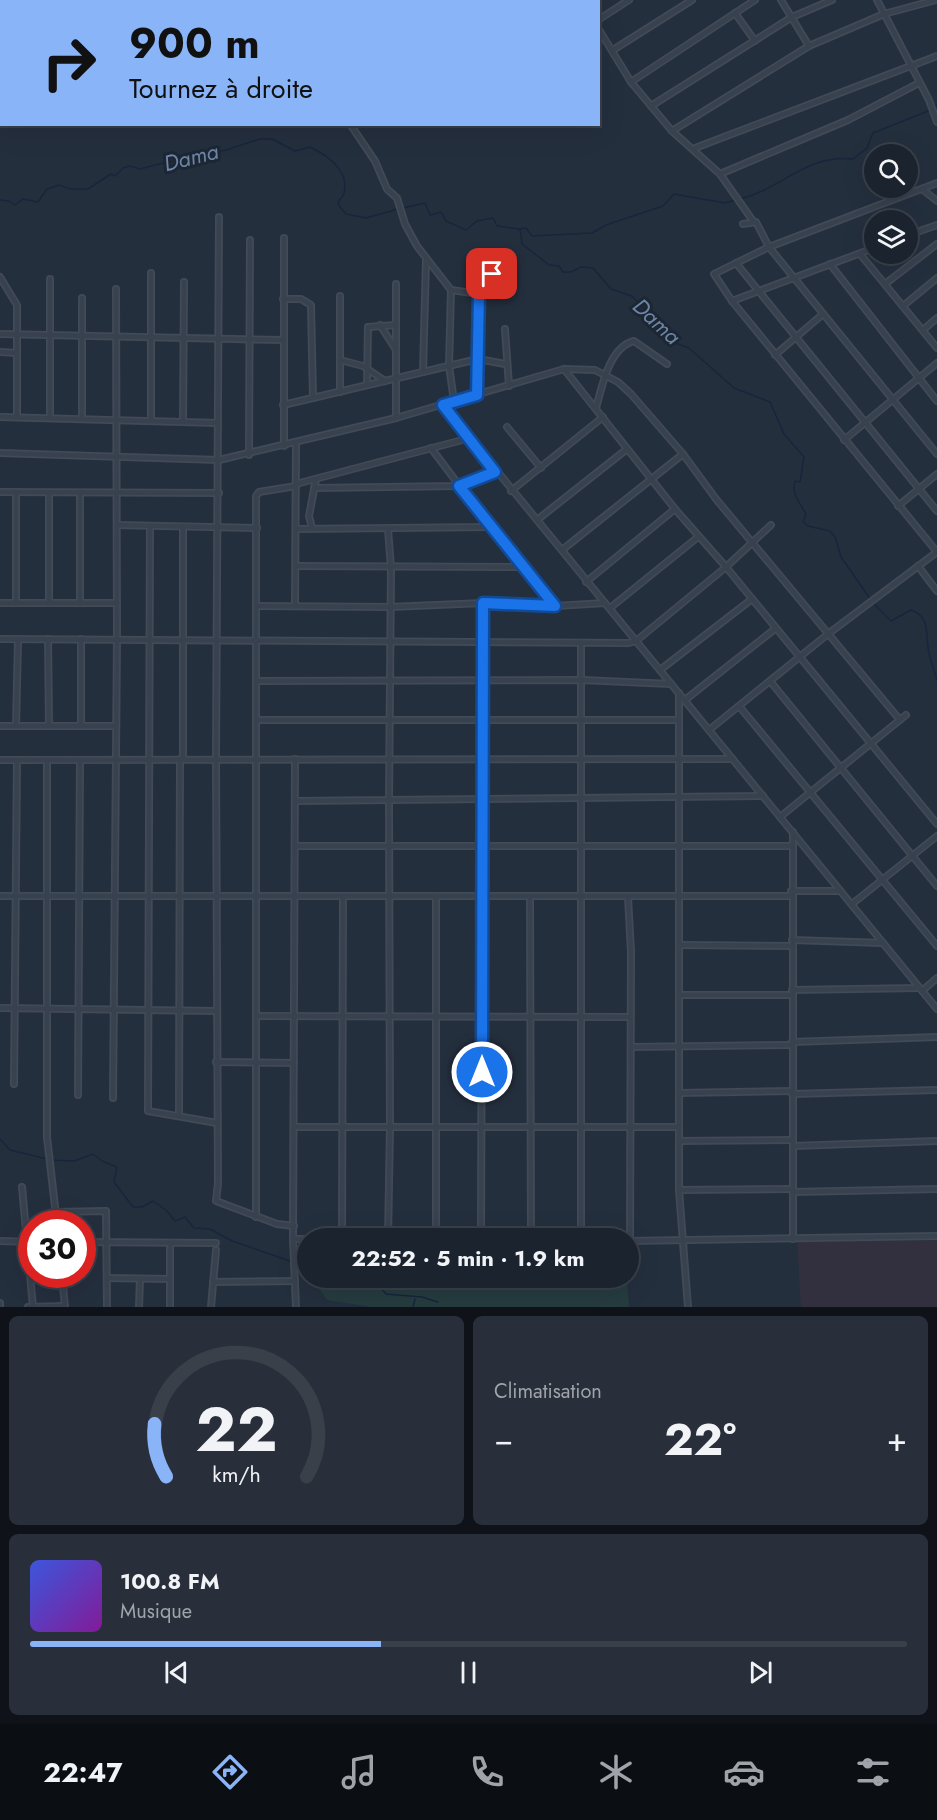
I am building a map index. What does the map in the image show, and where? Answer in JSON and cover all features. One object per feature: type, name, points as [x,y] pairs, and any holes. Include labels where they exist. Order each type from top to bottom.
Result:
[{"type":"street","points":[[600,19],[629,0]]},
{"type":"street","points":[[613,50],[692,0]]},
{"type":"street","points":[[631,81],[755,0]]},
{"type":"street","points":[[781,0],[809,46]]},
{"type":"street","points":[[651,106],[792,17],[832,0]]},
{"type":"street","points":[[877,0],[936,115],[937,122]]},
{"type":"street","points":[[672,131],[809,46],[884,14],[936,0]]},
{"type":"street","points":[[735,13],[755,41]]},
{"type":"street","points":[[600,31],[631,81],[672,131],[694,148],[720,174],[753,221],[759,226],[769,248],[937,454]]},
{"type":"street","points":[[694,148],[937,56]]},
{"type":"street","points":[[720,174],[848,120],[919,82]]},
{"type":"street","points":[[351,126],[375,161],[387,189],[397,198],[405,224],[426,259],[451,290],[449,366],[454,401]]},
{"type":"street","points":[[709,730],[828,634],[937,552],[775,355],[732,301],[714,274],[769,248],[937,183]]},
{"type":"street","points":[[922,189],[937,201]]},
{"type":"street","points":[[219,217],[216,1201],[256,1217],[294,1226]]},
{"type":"street","points":[[742,224],[753,221]]},
{"type":"street","points":[[918,232],[937,225]]},
{"type":"street","points":[[284,238],[284,446]]},
{"type":"street","points":[[249,454],[250,240]]},
{"type":"street","points":[[885,284],[937,244]]},
{"type":"street","points":[[732,301],[864,252]]},
{"type":"street","points":[[860,254],[937,348]]},
{"type":"street","points":[[423,372],[426,259]]},
{"type":"street","points":[[736,263],[937,511]]},
{"type":"street","points":[[830,264],[937,401]]},
{"type":"street","points":[[151,273],[151,420]]},
{"type":"street","points":[[477,395],[479,294],[492,274]]},
{"type":"street","points":[[0,277],[17,305],[17,417]]},
{"type":"street","points":[[903,306],[937,278]]},
{"type":"street","points":[[50,279],[50,417]]},
{"type":"street","points":[[183,422],[184,282]]},
{"type":"street","points":[[396,284],[396,418]]},
{"type":"street","points":[[113,1098],[117,640],[116,289]]},
{"type":"street","points":[[451,290],[479,294]]},
{"type":"street","points":[[340,296],[340,392]]},
{"type":"street","points":[[82,298],[82,418]]},
{"type":"street","points":[[283,299],[301,299],[311,305],[313,398]]},
{"type":"street","points":[[775,355],[823,314]]},
{"type":"street","points":[[923,330],[937,318]]},
{"type":"street","points":[[380,325],[395,348]]},
{"type":"street","points":[[367,386],[368,327],[396,325]]},
{"type":"street","points":[[505,329],[509,386]]},
{"type":"street","points":[[0,334],[283,340]]},
{"type":"street","points":[[596,408],[604,374],[627,343],[634,341],[667,364]]},
{"type":"street","points":[[0,352],[17,353]]},
{"type":"street","points":[[283,405],[478,359],[506,364]]},
{"type":"street","points":[[340,360],[367,369],[385,381]]},
{"type":"street","points":[[844,440],[937,363]]},
{"type":"street","points":[[564,369],[675,509],[726,567],[937,824]]},
{"type":"street","points":[[0,453],[219,460],[396,418],[564,369],[596,370],[631,394],[684,454],[716,499],[900,720]]},
{"type":"street","points":[[443,405],[495,472],[610,608],[937,1009]]},
{"type":"street","points":[[0,417],[218,423]]},
{"type":"street","points":[[511,491],[603,417]]},
{"type":"street","points":[[507,427],[541,468]]},
{"type":"street","points":[[256,1217],[257,494],[470,438]]},
{"type":"street","points":[[295,605],[296,443]]},
{"type":"street","points":[[430,448],[521,567],[555,606]]},
{"type":"street","points":[[537,520],[627,449]]},
{"type":"street","points":[[562,550],[684,454]]},
{"type":"street","points":[[314,488],[459,486],[495,472]]},
{"type":"street","points":[[898,506],[937,474]]},
{"type":"street","points":[[312,528],[309,516],[316,479]]},
{"type":"street","points":[[0,492],[219,493]]},
{"type":"street","points":[[16,492],[16,603]]},
{"type":"street","points":[[49,493],[49,603]]},
{"type":"street","points":[[80,493],[80,603]]},
{"type":"street","points":[[586,582],[675,509]]},
{"type":"street","points":[[117,525],[257,528]]},
{"type":"street","points":[[0,639],[582,643],[636,641],[726,567],[771,525]]},
{"type":"street","points":[[150,526],[148,1111],[217,1123]]},
{"type":"street","points":[[179,1116],[183,527]]},
{"type":"street","points":[[296,529],[491,527]]},
{"type":"street","points":[[388,529],[391,568],[388,1228]]},
{"type":"street","points":[[610,608],[698,537]]},
{"type":"street","points":[[296,566],[521,567]]},
{"type":"street","points":[[918,566],[937,591]]},
{"type":"street","points":[[660,670],[752,599]]},
{"type":"street","points":[[0,603],[117,603]]},
{"type":"street","points":[[256,606],[390,607],[483,603],[555,606],[605,603]]},
{"type":"street","points":[[481,1228],[483,603]]},
{"type":"street","points":[[685,700],[776,628]]},
{"type":"street","points":[[16,726],[18,639]]},
{"type":"street","points":[[48,639],[49,726]]},
{"type":"street","points":[[81,639],[81,726]]},
{"type":"street","points":[[581,1228],[582,643]]},
{"type":"street","points":[[256,681],[582,680],[671,684]]},
{"type":"street","points":[[770,681],[937,886]]},
{"type":"street","points":[[679,693],[679,1190],[688,1307]]},
{"type":"street","points":[[739,706],[937,946]]},
{"type":"street","points":[[780,817],[906,715]]},
{"type":"street","points":[[256,720],[679,720]]},
{"type":"street","points":[[0,726],[116,726]]},
{"type":"street","points":[[78,1095],[80,759]]},
{"type":"street","points":[[295,759],[294,1239],[296,1307]]},
{"type":"street","points":[[0,760],[732,759]]},
{"type":"street","points":[[14,1084],[17,760]]},
{"type":"street","points":[[48,760],[47,1137],[56,1210]]},
{"type":"street","points":[[295,801],[679,799],[763,796]]},
{"type":"street","points":[[793,832],[791,846],[793,1239]]},
{"type":"street","points":[[852,904],[937,836]]},
{"type":"street","points":[[295,846],[679,848],[791,846]]},
{"type":"street","points":[[0,896],[679,897],[840,891]]},
{"type":"street","points":[[342,1228],[343,896]]},
{"type":"street","points":[[436,896],[436,1228]]},
{"type":"street","points":[[530,897],[531,1228]]},
{"type":"street","points":[[628,897],[629,1228]]},
{"type":"street","points":[[679,945],[883,943]]},
{"type":"street","points":[[679,995],[921,990],[937,978]]},
{"type":"street","points":[[0,1008],[216,1011]]},
{"type":"street","points":[[257,1016],[630,1017]]},
{"type":"street","points":[[630,1047],[937,1037]]},
{"type":"street","points":[[216,1062],[294,1063]]},
{"type":"street","points":[[679,1094],[937,1090]]},
{"type":"street","points":[[294,1126],[679,1127]]},
{"type":"street","points":[[679,1141],[793,1143],[937,1141]]},
{"type":"street","points":[[22,1187],[25,1210]]},
{"type":"street","points":[[679,1190],[937,1189]]},
{"type":"street","points":[[96,1211],[106,1211],[107,1307]]},
{"type":"street","points":[[639,1241],[937,1236]]},
{"type":"street","points":[[0,1241],[18,1242]]},
{"type":"street","points":[[96,1242],[216,1243]]},
{"type":"street","points":[[170,1243],[171,1307]]},
{"type":"street","points":[[211,1307],[216,1250]]},
{"type":"street","points":[[107,1278],[170,1279]]},
{"type":"street","points":[[139,1307],[140,1279]]},
{"type":"street","points":[[213,1282],[295,1281]]},
{"type":"street","points":[[32,1288],[33,1307]]},
{"type":"street","points":[[28,1307],[65,1306],[63,1288]]},
{"type":"shaded area","points":[[937,1240],[937,1307],[801,1307],[797,1242]]},
{"type":"green space","points":[[318,1288],[628,1288],[629,1307],[371,1307],[327,1300]]},
{"type":"waterway","points":[[740,199],[769,188],[821,162],[853,159],[867,148],[873,133],[928,111],[937,105]]},
{"type":"waterway","name":"Dama","points":[[0,200],[9,201],[15,205],[23,199],[38,202],[47,189],[59,185],[70,189],[88,189],[111,174],[115,176],[123,168],[130,166],[140,169],[167,162],[192,160],[199,155],[226,150],[260,139],[272,139],[295,151],[310,147],[336,165],[344,178],[345,185],[338,204],[346,214],[366,218],[398,209]]},
{"type":"waterway","points":[[518,229],[526,228],[532,236],[592,233],[606,225],[663,206],[674,194],[725,203],[735,200]]},
{"type":"waterway","name":"Dama","points":[[403,208],[425,203],[430,215],[441,212],[446,221],[466,230],[477,221],[493,218],[497,226],[520,229],[522,244],[549,265],[559,266],[563,272],[571,272],[581,267],[593,268],[611,289],[632,296],[675,343],[689,348],[734,388],[770,402],[784,434],[804,457],[800,482],[795,481],[794,486],[797,498],[806,514],[803,522],[808,526],[830,531],[835,537],[841,557],[871,600]]},
{"type":"waterway","name":"Dama","points":[[874,604],[891,621],[911,610],[921,616],[926,625],[929,655],[937,680]]},
{"type":"waterway","points":[[0,1139],[10,1150],[47,1159]]},
{"type":"waterway","points":[[52,1160],[74,1161],[93,1154],[102,1161],[117,1167],[114,1182],[133,1207],[142,1207],[153,1201],[167,1211],[175,1221],[185,1217],[194,1228],[210,1229],[232,1241],[290,1261]]},
{"type":"waterway","points":[[381,1288],[386,1294],[422,1297],[438,1302]]},
{"type":"waterway","points":[[413,1307],[415,1299]]},
{"type":"route","points":[[482,1072],[483,603],[555,606],[521,567],[459,486],[495,472],[443,405],[477,395],[478,301],[479,294],[492,274]]}]
